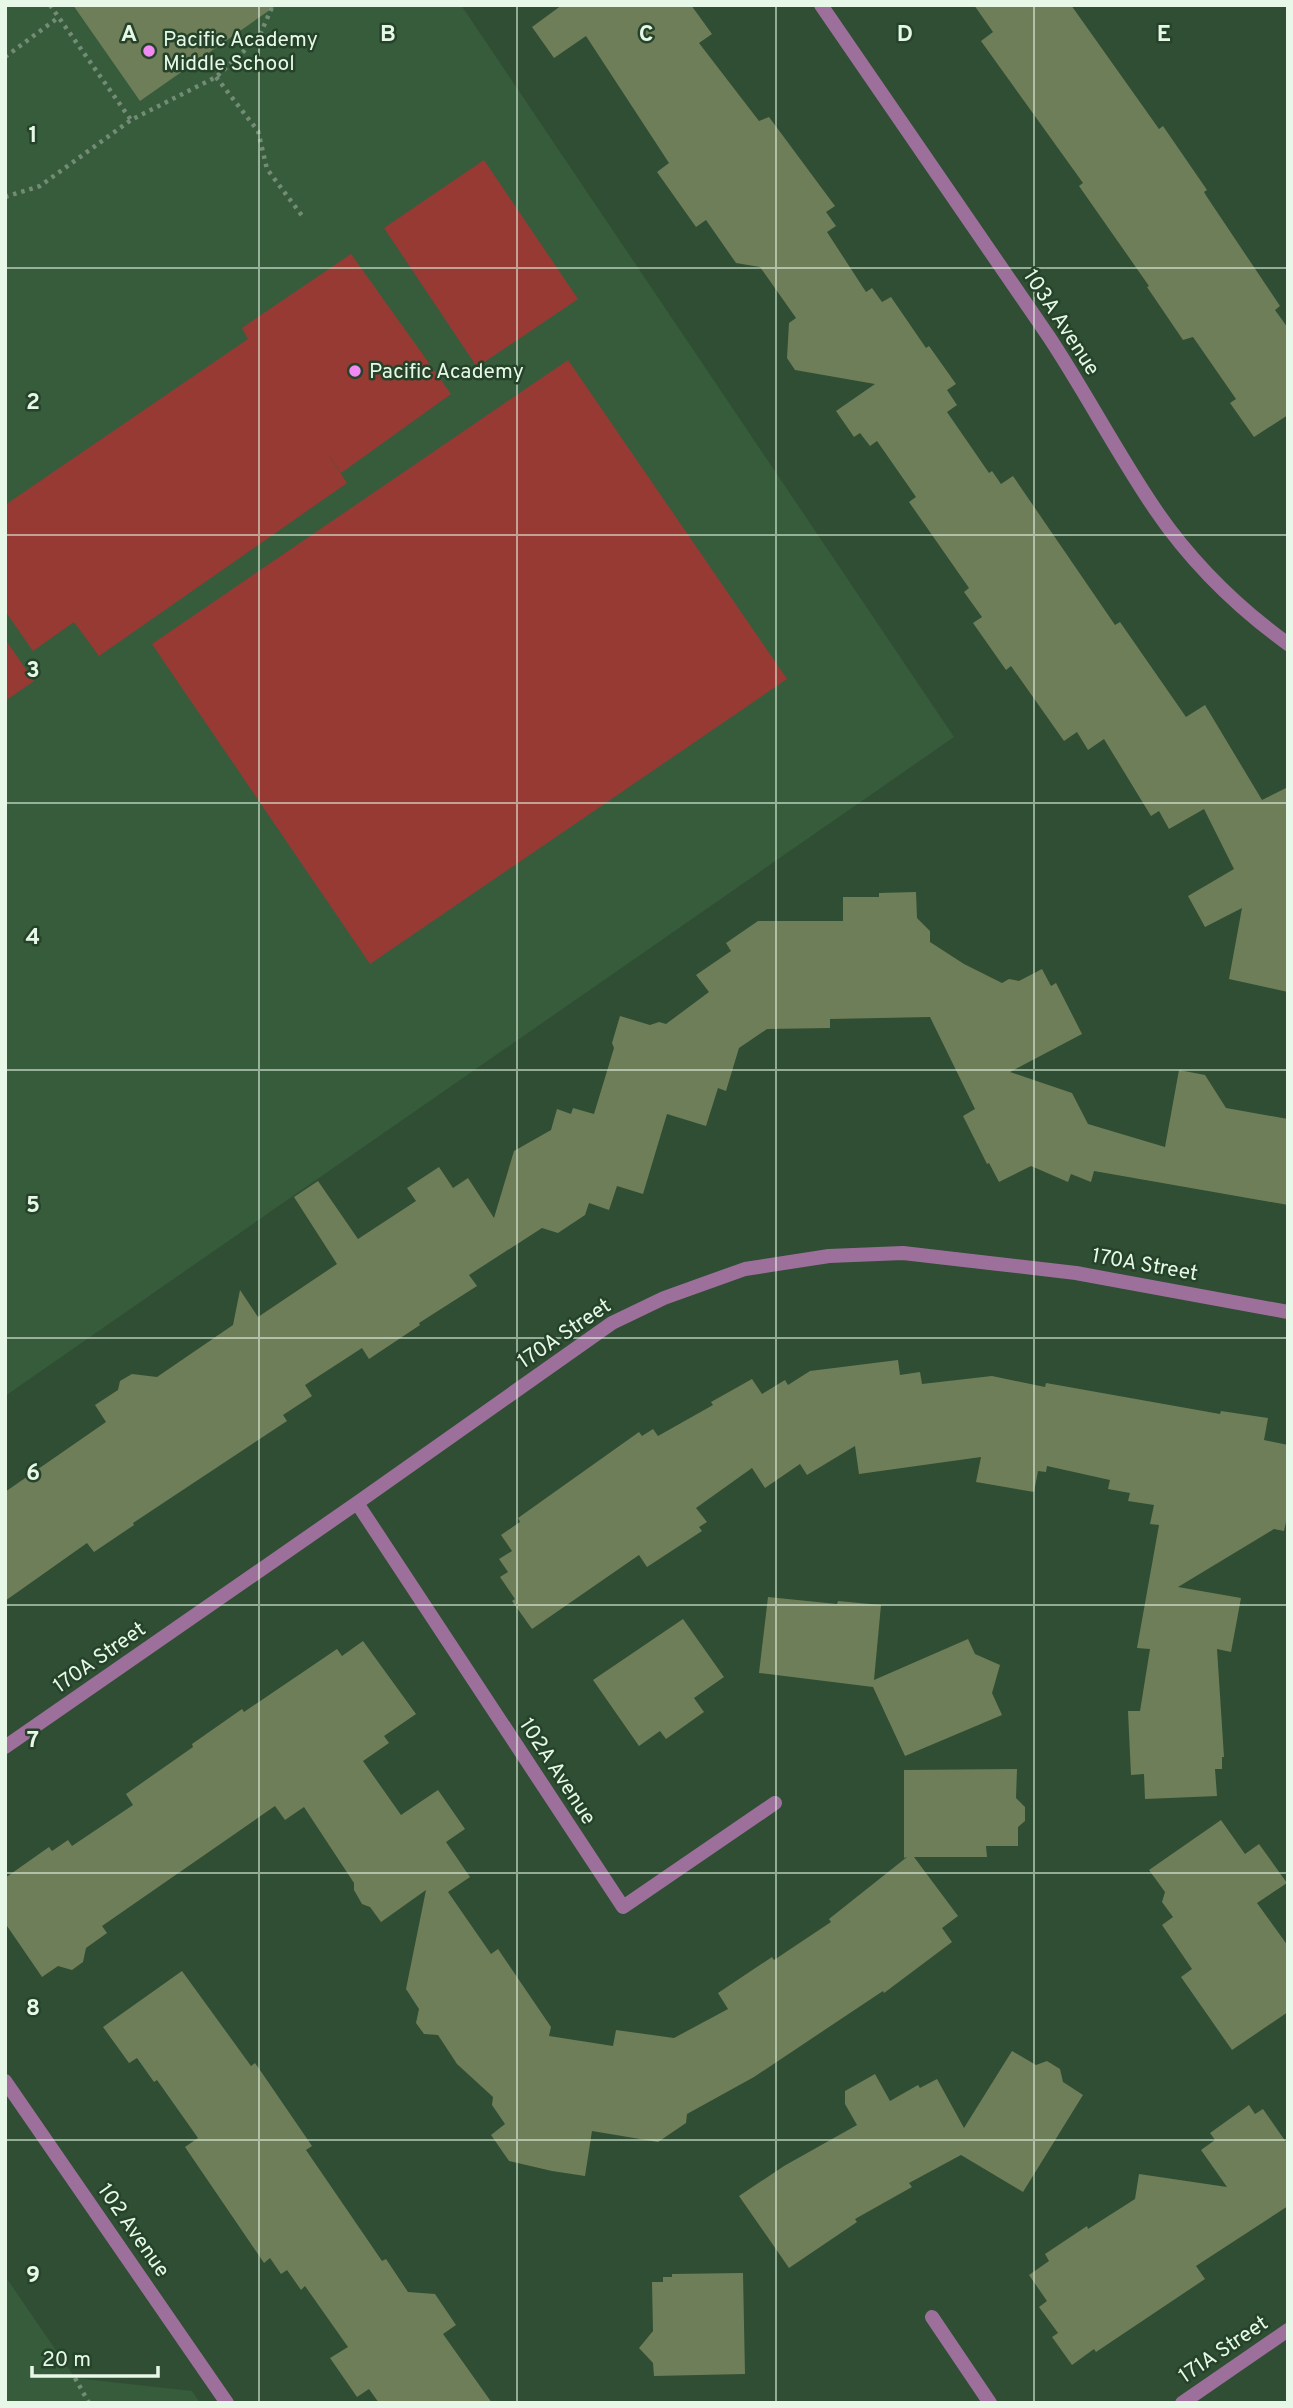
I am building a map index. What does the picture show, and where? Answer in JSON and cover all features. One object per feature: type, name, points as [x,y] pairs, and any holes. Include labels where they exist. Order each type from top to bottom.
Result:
[{"type":"street","name":"103A Avenue","points":[[821,5],[1051,340],[1155,509],[1185,549],[1219,586],[1251,617],[1288,644]]},
{"type":"street","name":"170A Street","points":[[5,1747],[612,1323],[664,1298],[746,1269],[828,1256],[903,1253],[1076,1273],[1288,1312]]},
{"type":"street","name":"102A Avenue","points":[[357,1503],[622,1907],[775,1802]]},
{"type":"street","name":"102 Avenue","points":[[5,2081],[228,2403]]},
{"type":"street","points":[[932,2317],[990,2403]]},
{"type":"street","name":"171A Street","points":[[1182,2403],[1288,2330]]},
{"type":"path","points":[[50,5],[131,120]]},
{"type":"path","points":[[5,197],[40,186],[131,120],[216,77],[259,37],[273,5]]},
{"type":"path","points":[[5,57],[59,17]]},
{"type":"path","points":[[216,77],[258,131],[267,169],[303,217]]},
{"type":"path","points":[[75,2378],[89,2403]]},
{"type":"shaded area","name":"Pacific Academy","points":[[5,5],[461,5],[954,737],[5,1396]]},
{"type":"shaded area","points":[[484,160],[578,299],[477,367],[384,228]]},
{"type":"shaded area","points":[[351,254],[451,394],[341,473],[325,450],[347,483],[99,656],[74,622],[33,651],[5,611],[5,505],[248,339],[242,328]]},
{"type":"shaded area","points":[[568,360],[787,679],[370,964],[152,644]]},
{"type":"shaded area","points":[[5,639],[34,681],[5,701]]},
{"type":"shaded area","points":[[5,2276],[75,2378],[192,2391],[200,2403],[5,2403]]},
{"type":"building","name":"Pacific Academy Middle School","points":[[73,5],[277,5],[140,101]]},
{"type":"building","points":[[562,5],[691,5],[712,34],[699,43],[759,121],[769,117],[835,206],[826,212],[836,226],[827,232],[866,292],[872,288],[882,302],[891,297],[926,348],[929,346],[956,384],[947,390],[957,405],[947,412],[989,473],[992,471],[1001,484],[1013,476],[1115,625],[1120,622],[1186,717],[1205,705],[1262,800],[1288,787],[1288,992],[1229,979],[1242,908],[1205,927],[1188,896],[1234,869],[1204,809],[1169,829],[1159,811],[1151,816],[1104,739],[1088,750],[1077,732],[1064,741],[1011,666],[1006,670],[973,623],[982,617],[964,592],[969,588],[909,502],[916,497],[877,441],[870,446],[860,433],[854,437],[836,411],[875,384],[795,370],[787,358],[789,323],[796,318],[760,267],[736,263],[706,220],[696,227],[657,172],[669,163],[586,36],[554,58],[532,27]]},
{"type":"building","points":[[974,5],[1071,5],[1159,129],[1163,126],[1280,306],[1275,310],[1288,328],[1288,415],[1254,437],[1230,403],[1236,399],[1193,337],[1183,340],[1079,186],[1083,183],[981,41],[993,32]]},
{"type":"building","points":[[916,892],[917,918],[930,931],[930,942],[964,964],[1002,983],[1009,979],[1019,981],[1042,969],[1051,986],[1056,983],[1082,1034],[1010,1072],[1072,1093],[1088,1124],[1165,1147],[1179,1070],[1205,1075],[1226,1108],[1288,1119],[1288,1205],[1094,1171],[1091,1182],[1071,1174],[1068,1182],[1031,1166],[999,1182],[963,1116],[975,1109],[930,1017],[830,1019],[830,1028],[767,1029],[739,1048],[726,1091],[718,1088],[706,1126],[667,1114],[643,1194],[617,1186],[609,1210],[589,1203],[585,1215],[558,1233],[542,1228],[469,1275],[477,1286],[369,1359],[362,1348],[305,1385],[312,1396],[283,1415],[287,1421],[94,1552],[87,1543],[5,1601],[5,1492],[106,1422],[95,1405],[118,1390],[120,1381],[132,1374],[157,1377],[233,1325],[240,1290],[258,1317],[337,1264],[294,1197],[318,1181],[358,1239],[416,1201],[407,1188],[439,1167],[453,1188],[468,1178],[494,1218],[514,1151],[551,1130],[557,1109],[571,1114],[573,1108],[594,1114],[614,1048],[612,1043],[620,1016],[650,1025],[659,1022],[666,1024],[709,992],[696,975],[731,951],[726,943],[758,921],[843,921],[843,897],[879,897],[879,893]]},
{"type":"building","points":[[898,1360],[900,1375],[920,1372],[922,1384],[992,1376],[1045,1387],[1046,1383],[1220,1414],[1221,1411],[1268,1418],[1264,1440],[1288,1445],[1288,1513],[1284,1531],[1274,1529],[1178,1587],[1241,1598],[1231,1652],[1217,1649],[1224,1757],[1222,1769],[1215,1769],[1217,1796],[1145,1799],[1144,1774],[1131,1775],[1128,1711],[1140,1711],[1150,1649],[1137,1648],[1159,1525],[1150,1524],[1154,1505],[1128,1501],[1130,1493],[1108,1489],[1110,1480],[1047,1466],[1046,1472],[1038,1471],[1034,1492],[976,1482],[981,1457],[859,1474],[855,1446],[807,1475],[800,1464],[765,1488],[752,1468],[696,1508],[707,1522],[699,1527],[702,1531],[647,1567],[639,1555],[532,1629],[512,1601],[515,1599],[500,1577],[508,1572],[499,1559],[512,1551],[501,1535],[520,1522],[518,1518],[639,1432],[642,1436],[653,1429],[658,1436],[752,1379],[762,1394],[785,1380],[788,1385],[810,1371]]},
{"type":"building","points":[[768,1597],[837,1604],[838,1601],[881,1605],[874,1680],[968,1639],[975,1654],[1000,1665],[992,1693],[1002,1715],[905,1756],[873,1687],[759,1673]]},
{"type":"building","points":[[683,1619],[724,1677],[694,1698],[704,1712],[666,1739],[660,1731],[639,1746],[593,1680]]},
{"type":"building","points":[[363,1641],[416,1714],[384,1736],[389,1743],[363,1761],[401,1815],[438,1790],[465,1829],[446,1842],[470,1877],[448,1892],[491,1954],[498,1949],[551,2027],[549,2036],[613,2046],[616,2030],[674,2038],[728,2009],[718,1993],[831,1922],[829,1919],[907,1857],[904,1858],[904,1770],[1017,1769],[1016,1798],[1025,1807],[1025,1821],[1018,1827],[1018,1846],[986,1846],[987,1857],[914,1857],[958,1916],[942,1928],[952,1942],[884,1993],[883,1991],[754,2077],[687,2114],[686,2123],[658,2142],[592,2131],[585,2176],[509,2161],[491,2135],[505,2124],[492,2105],[493,2097],[457,2064],[438,2035],[424,2034],[416,2023],[419,2009],[406,1989],[426,1890],[381,1922],[370,1907],[362,1904],[354,1890],[354,1883],[304,1807],[285,1820],[275,1806],[102,1926],[107,1933],[86,1948],[83,1962],[72,1970],[58,1966],[42,1977],[5,1923],[5,1878],[49,1847],[52,1851],[68,1840],[72,1846],[133,1805],[126,1794],[193,1747],[192,1744],[337,1649],[342,1656]]},
{"type":"building","points":[[1221,1820],[1245,1854],[1259,1844],[1287,1883],[1257,1903],[1288,1946],[1288,2012],[1232,2050],[1181,1977],[1192,1969],[1162,1925],[1173,1917],[1162,1902],[1165,1892],[1149,1870]]},
{"type":"building","points":[[182,1971],[251,2066],[255,2063],[262,2073],[312,2146],[306,2150],[382,2261],[386,2259],[408,2292],[435,2294],[456,2325],[443,2334],[492,2403],[379,2403],[369,2389],[357,2397],[330,2358],[348,2347],[305,2286],[301,2290],[287,2270],[281,2274],[270,2258],[264,2263],[185,2147],[198,2138],[157,2080],[154,2082],[137,2058],[129,2063],[103,2027]]},
{"type":"building","points":[[1012,2051],[1036,2065],[1047,2061],[1060,2069],[1063,2082],[1083,2095],[1023,2192],[961,2155],[909,2183],[912,2187],[855,2219],[857,2222],[789,2268],[739,2196],[784,2166],[857,2125],[845,2104],[845,2091],[875,2074],[890,2101],[918,2085],[920,2088],[937,2079],[964,2128]]},
{"type":"building","points":[[1249,2105],[1255,2114],[1263,2109],[1288,2145],[1288,2206],[1196,2266],[1205,2279],[1096,2352],[1094,2349],[1072,2365],[1052,2337],[1058,2333],[1039,2307],[1047,2301],[1029,2275],[1049,2261],[1045,2254],[1135,2199],[1139,2174],[1227,2187],[1201,2150],[1215,2140],[1210,2133]]},
{"type":"building","points":[[743,2273],[745,2374],[654,2376],[653,2363],[639,2348],[653,2331],[652,2282],[663,2282],[663,2277],[672,2277],[672,2274]]},
{"type":"place","name":"Pacific Academy Middle School","points":[[149,51]]},
{"type":"place","name":"Pacific Academy","points":[[355,371]]}]
